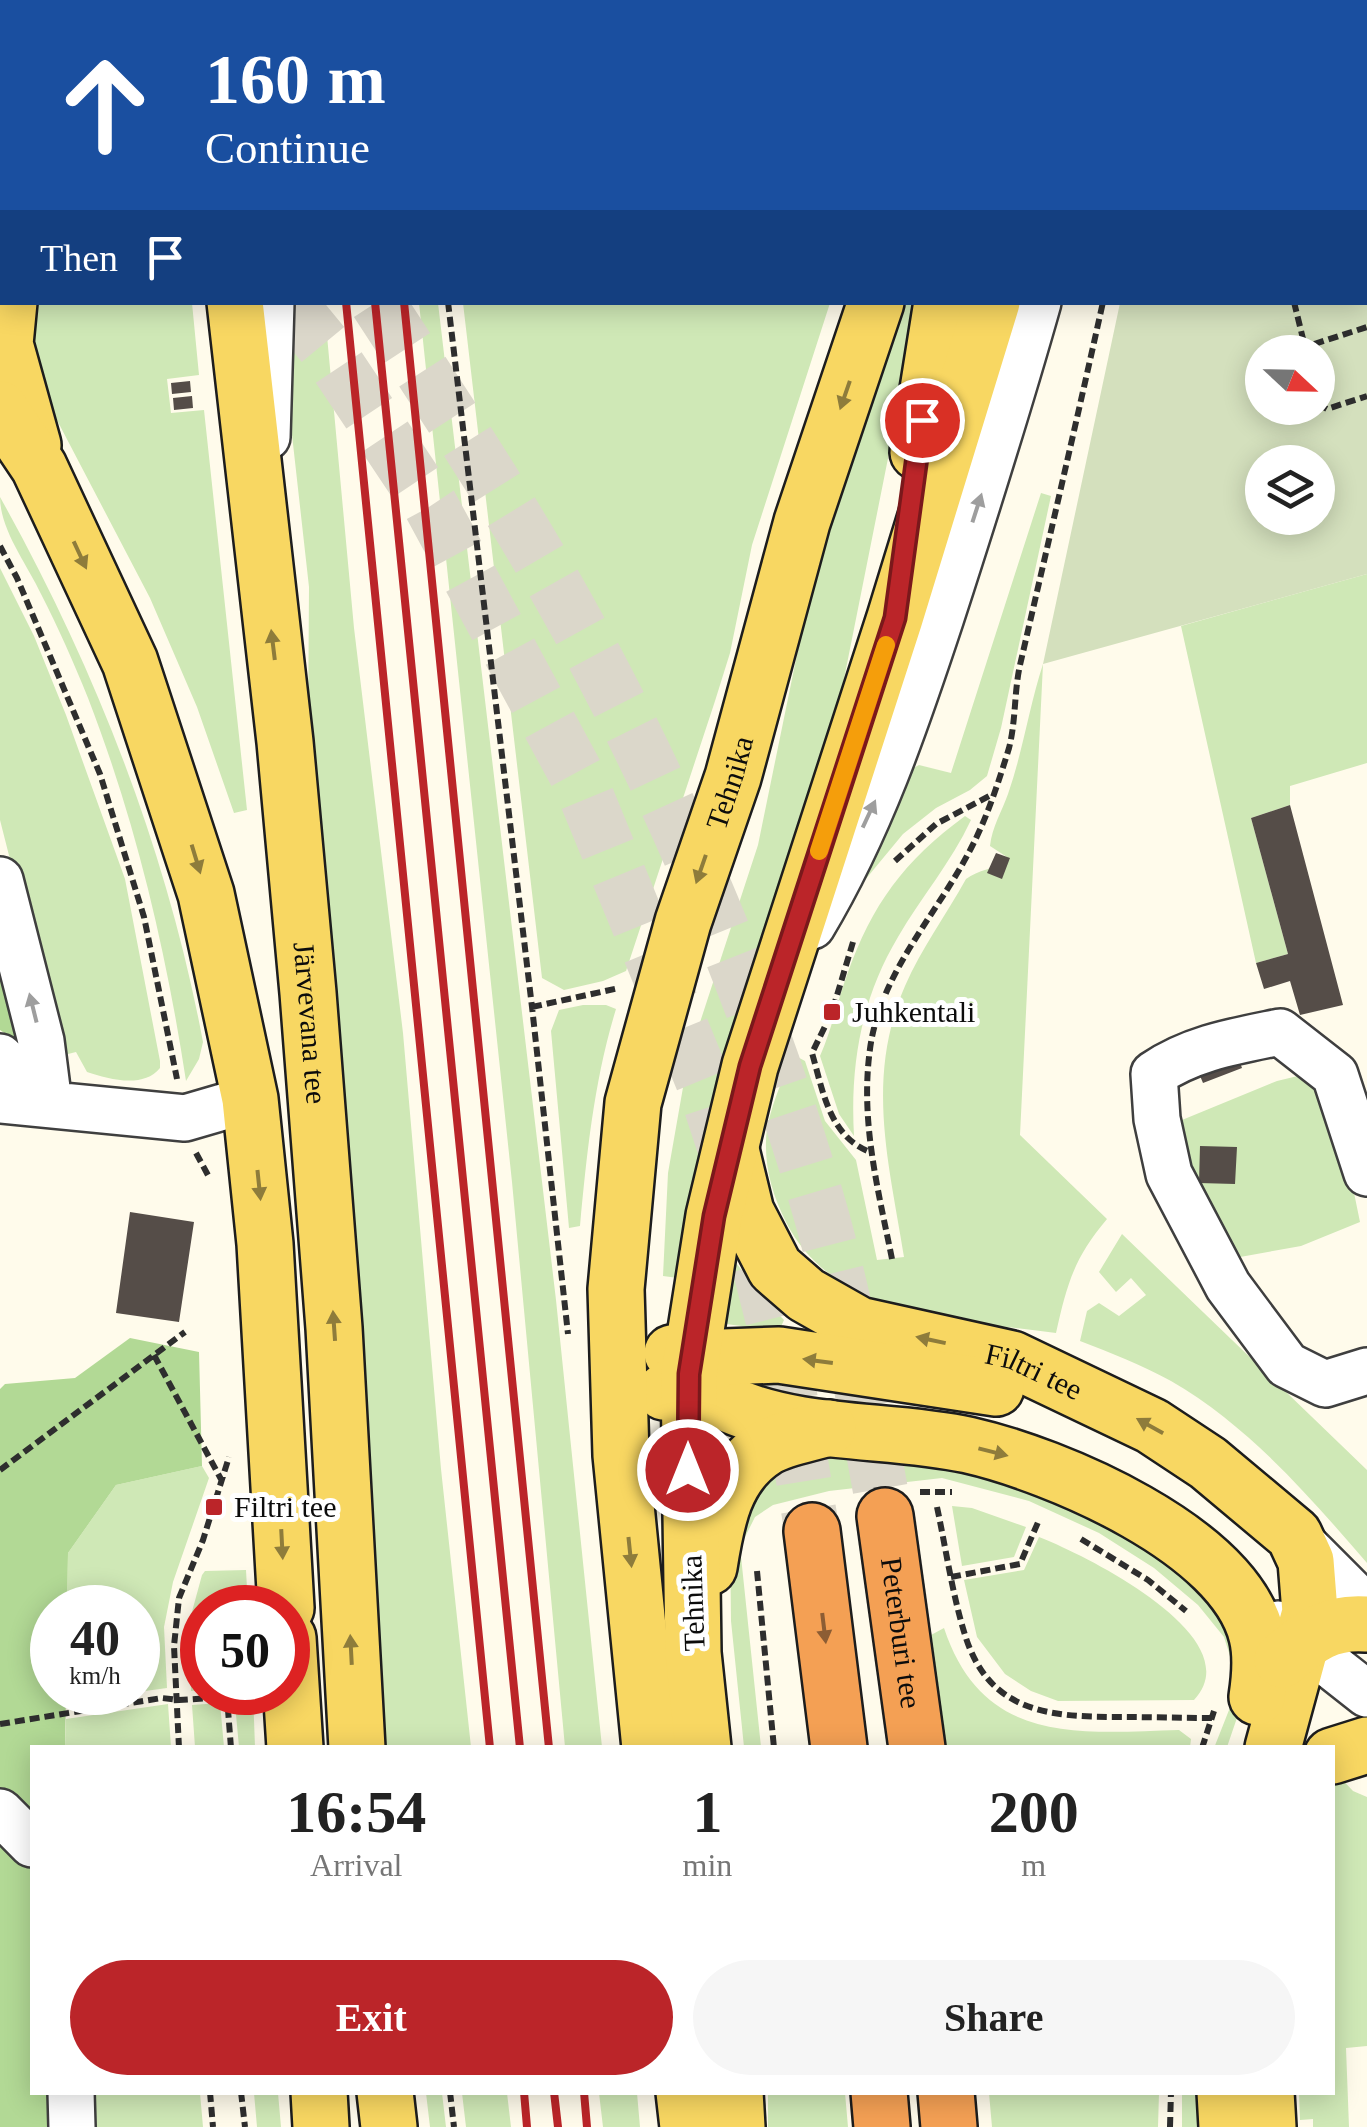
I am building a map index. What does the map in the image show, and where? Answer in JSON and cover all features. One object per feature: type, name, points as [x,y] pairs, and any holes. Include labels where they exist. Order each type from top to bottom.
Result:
[{"type":"highway","name":"Peterburi tee","points":[[909,1506],[917,1745]]},
{"type":"highway","points":[[812,1531],[840,1745]]},
{"type":"highway","points":[[878,2095],[882,2127]]},
{"type":"highway","points":[[946,2095],[949,2127]]},
{"type":"main road","points":[[9,305],[5,344],[39,467]]},
{"type":"main road","points":[[206,305],[262,544]]},
{"type":"main road","name":"Järvevana tee","points":[[236,305],[285,742],[321,1158],[356,1745]]},
{"type":"main road","name":"Tehnika","points":[[650,1745],[621,1455],[616,1289],[634,1103],[683,922],[733,777],[802,522],[875,305]]},
{"type":"main road","points":[[895,618],[942,305]]},
{"type":"main road","name":"Tehnika","points":[[704,1745],[694,1654],[689,1374],[714,1216],[750,1066],[991,305]]},
{"type":"main road","points":[[0,409],[39,467],[130,662],[206,894],[250,1100],[265,1244],[285,1585]]},
{"type":"main road","name":"Filtri tee","points":[[730,1147],[746,1212],[775,1268],[806,1295],[859,1325],[1012,1359],[1152,1426],[1208,1463],[1294,1535]]},
{"type":"main road","points":[[624,1212],[649,1326],[689,1374],[725,1403],[765,1416],[828,1428],[965,1444],[1066,1476],[1116,1500],[1168,1533],[1213,1604],[1257,1635],[1260,1680],[1246,1728]]},
{"type":"main road","points":[[621,1455],[636,1422],[656,1397],[689,1374],[724,1358],[780,1356],[972,1386],[1088,1396]]},
{"type":"main road","points":[[694,1654],[718,1512],[738,1474],[767,1447],[828,1428]]},
{"type":"main road","points":[[1294,1535],[1306,1561],[1310,1584],[1310,1612],[1302,1643]]},
{"type":"main road","points":[[1246,1728],[1276,1668],[1302,1643],[1320,1629],[1336,1624],[1367,1624]]},
{"type":"main road","points":[[292,1715],[294,1745]]},
{"type":"main road","points":[[1335,1755],[1367,1745]]},
{"type":"main road","points":[[319,2095],[321,2127]]},
{"type":"main road","points":[[385,2095],[388,2127]]},
{"type":"main road","points":[[684,2095],[688,2127]]},
{"type":"main road","points":[[735,2095],[737,2127]]},
{"type":"main road","points":[[1226,2095],[1228,2127]]},
{"type":"main road","points":[[1266,2095],[1268,2127]]},
{"type":"street","points":[[262,544],[271,305]]},
{"type":"street","points":[[773,992],[834,888],[894,759],[1000,439],[1037,305]]},
{"type":"street","points":[[0,880],[41,1041],[49,1104]]},
{"type":"street","points":[[1367,1173],[1334,1075],[1280,1032],[1222,1043],[1174,1060],[1154,1074],[1157,1119],[1169,1174],[1228,1286],[1287,1365],[1325,1384],[1367,1371]]},
{"type":"street","points":[[0,1057],[49,1104]]},
{"type":"street","points":[[0,1100],[185,1118],[250,1100]]},
{"type":"street","name":"Filtri tee","points":[[1294,1535],[1367,1608]]},
{"type":"street","points":[[1213,1604],[1302,1643],[1367,1694]]},
{"type":"street","points":[[0,1812],[30,1842]]},
{"type":"street","points":[[71,2095],[72,2127]]},
{"type":"street","points":[[405,2095],[410,2127]]},
{"type":"path","points":[[448,305],[532,1007],[622,988],[661,1002]]},
{"type":"path","points":[[892,1259],[870,1152],[866,1088],[870,1046],[882,1000],[906,951],[968,854],[1010,742],[1018,672],[1102,305]]},
{"type":"path","points":[[1295,305],[1301,335]]},
{"type":"path","points":[[1335,338],[1367,326]]},
{"type":"path","points":[[1335,406],[1367,396]]},
{"type":"path","points":[[0,546],[100,774],[144,917],[188,1141],[212,1188]]},
{"type":"path","points":[[887,872],[898,857],[936,824],[994,793]]},
{"type":"path","points":[[854,938],[832,1012],[812,1053],[831,1118],[854,1146],[870,1152]]},
{"type":"path","points":[[0,1470],[185,1332]]},
{"type":"path","points":[[154,1354],[222,1481]]},
{"type":"path","points":[[179,1745],[174,1646],[180,1598],[230,1454]]},
{"type":"path","points":[[963,1494],[937,1491],[909,1506],[951,1578],[973,1655],[998,1688],[1014,1701],[1062,1717],[1246,1728]]},
{"type":"path","points":[[1024,1514],[1052,1526]]},
{"type":"path","points":[[951,1578],[1020,1564],[1040,1520]]},
{"type":"path","points":[[1077,1537],[1148,1580],[1213,1604]]},
{"type":"path","points":[[756,1562],[774,1745]]},
{"type":"path","points":[[0,1724],[162,1698],[227,1697],[231,1745]]},
{"type":"path","points":[[210,2095],[213,2127]]},
{"type":"path","points":[[241,2095],[244,2127]]},
{"type":"path","points":[[450,2095],[454,2127]]},
{"type":"path","points":[[1170,2095],[1170,2127]]},
{"type":"green space","points":[[36,305],[192,305],[199,375],[167,379],[171,413],[204,410],[247,810],[234,813],[197,707],[150,598],[47,401],[31,340]]},
{"type":"green space","points":[[285,305],[324,305],[354,628],[403,1033],[441,1469],[471,1745],[383,1745],[342,1053],[308,737],[309,587],[289,408]]},
{"type":"green space","points":[[419,305],[438,305],[556,1300],[602,1745],[565,1745],[512,1182]]},
{"type":"green space","points":[[463,305],[829,305],[752,545],[730,653],[626,971],[564,990],[542,978]]},
{"type":"green space","points":[[898,305],[919,305],[837,714],[678,1278],[663,1276],[668,1173],[688,1059],[758,845],[818,552]]},
{"type":"green space","points":[[1120,305],[1367,305],[1367,574],[1043,664]]},
{"type":"green space","points":[[1041,493],[1051,496],[987,776],[903,834],[860,886],[856,884],[904,773],[919,765],[951,773]]},
{"type":"green space","points":[[0,497],[67,627],[124,761],[148,830],[188,970],[203,1042],[199,1059],[186,1081],[159,935],[121,792],[71,658],[4,522]]},
{"type":"green space","points":[[0,568],[34,636],[66,715],[125,879],[160,1061],[160,1068],[145,1078],[105,1077],[87,1072],[76,1052],[60,1056],[0,820]]},
{"type":"green space","points":[[1367,574],[1367,763],[1290,786],[1290,805],[1251,818],[1288,954],[1256,963],[1181,626]]},
{"type":"green space","points":[[1043,664],[1020,1135],[1107,1219],[1073,1272],[1056,1333],[904,1309],[868,1296],[836,1278],[808,1254],[786,1222],[771,1183],[766,1152],[769,1119],[792,1054],[805,1061],[825,1121],[856,1160],[877,1260],[904,1257],[884,1121],[886,1054],[893,1020],[911,972],[966,879],[1010,859],[990,846],[991,839],[1013,778]]},
{"type":"green space","points":[[965,816],[971,820],[963,836],[898,937],[875,984],[856,1058],[854,1136],[839,1114],[820,1056],[843,985],[867,927],[892,886],[924,850]]},
{"type":"green space","points":[[0,923],[19,1043],[0,1030]]},
{"type":"green space","points":[[583,1005],[616,1009],[597,1090],[580,1226],[569,1228],[551,1031],[559,1010]]},
{"type":"green space","points":[[1306,1074],[1336,1105],[1360,1222],[1301,1246],[1229,1259],[1186,1173],[1181,1154],[1182,1120],[1277,1081]]},
{"type":"green space","points":[[1122,1234],[1367,1470],[1367,1563],[1300,1488],[1226,1419],[1171,1381],[1080,1341],[1087,1311],[1099,1303],[1119,1316],[1146,1295],[1131,1278],[1116,1292],[1099,1272]]},
{"type":"green space","points":[[737,1264],[784,1320],[779,1331],[726,1324],[733,1267]]},
{"type":"green space","points":[[130,1338],[199,1352],[202,1466],[116,1485],[68,1553],[67,1585],[30,1585],[30,1715],[66,1715],[65,1745],[30,1745],[30,1825],[0,1794],[0,1389],[5,1384],[75,1378]]},
{"type":"green space","points":[[820,1453],[975,1471],[1018,1486],[1129,1539],[1199,1590],[1240,1635],[1237,1678],[1224,1637],[1198,1605],[1154,1568],[1099,1533],[1029,1501],[942,1478],[829,1491],[773,1505],[755,1517],[740,1547],[761,1745],[744,1745],[731,1621],[730,1537],[752,1484]]},
{"type":"green space","points":[[202,1466],[209,1478],[173,1582],[164,1627],[167,1688],[160,1689],[160,1585],[67,1585],[68,1553],[116,1485]]},
{"type":"green space","points":[[952,1506],[972,1508],[1026,1527],[1014,1557],[962,1566]]},
{"type":"green space","points":[[1039,1537],[1123,1579],[1182,1625],[1201,1650],[1206,1676],[1194,1700],[1058,1701],[1031,1691],[1005,1674],[977,1637],[964,1580],[1024,1570]]},
{"type":"green space","points":[[246,1570],[247,1585],[199,1585],[205,1571]]},
{"type":"green space","points":[[944,1628],[961,1666],[983,1694],[1009,1712],[1038,1724],[1070,1730],[1179,1730],[1191,1739],[1190,1745],[942,1745],[931,1635]]},
{"type":"green space","points":[[168,1704],[171,1745],[65,1745],[66,1719],[160,1715],[160,1705]]},
{"type":"green space","points":[[1231,1705],[1239,1712],[1228,1745],[1215,1745]]},
{"type":"green space","points":[[193,1715],[221,1715],[224,1745],[195,1745]]},
{"type":"green space","points":[[236,1715],[254,1715],[255,1745],[239,1745]]},
{"type":"green space","points":[[1335,1773],[1353,1791],[1367,1797],[1367,2046],[1346,2048],[1349,2127],[1313,2127],[1313,2119],[1300,2120],[1299,2095],[1335,2095]]},
{"type":"green space","points":[[0,1835],[30,1863],[30,2095],[58,2095],[58,2127],[0,2127]]},
{"type":"green space","points":[[79,2095],[200,2095],[203,2127],[80,2127]]},
{"type":"green space","points":[[254,2095],[278,2095],[281,2127],[257,2127]]},
{"type":"green space","points":[[426,2095],[442,2095],[446,2127],[430,2127]]},
{"type":"green space","points":[[462,2095],[507,2095],[511,2127],[466,2127]]},
{"type":"green space","points":[[599,2095],[637,2095],[640,2127],[603,2127]]},
{"type":"green space","points":[[768,2095],[845,2095],[848,2127],[768,2127]]},
{"type":"green space","points":[[989,2095],[1159,2095],[1158,2127],[992,2127]]},
{"type":"green space","points":[[1182,2095],[1211,2095],[1213,2127],[1182,2127]]},
{"type":"building","points":[[190,381],[191,392],[172,394],[171,383]]},
{"type":"building","points":[[192,396],[193,408],[174,410],[173,398]]},
{"type":"building","points":[[1290,805],[1343,1005],[1300,1015],[1290,981],[1264,989],[1256,963],[1288,954],[1251,818]]},
{"type":"building","points":[[996,853],[1010,858],[1002,879],[987,873]]},
{"type":"building","points":[[1238,1057],[1242,1068],[1203,1083],[1198,1071]]},
{"type":"building","points":[[1200,1146],[1237,1147],[1235,1184],[1199,1183]]},
{"type":"building","points":[[130,1212],[194,1222],[179,1322],[116,1313]]},
{"type":"tunnel","points":[[290,305],[325,347],[431,506],[580,781],[703,1081],[745,1209],[785,1367],[812,1531]]},
{"type":"tunnel","points":[[379,305],[498,490],[566,605],[640,747],[707,894],[766,1045],[816,1197],[846,1316],[885,1516]]},
{"type":"railway","points":[[346,305],[490,1745]]},
{"type":"railway","points":[[375,305],[520,1745]]},
{"type":"railway","points":[[404,305],[549,1745]]},
{"type":"railway","points":[[524,2095],[527,2127]]},
{"type":"railway","points":[[554,2095],[558,2127]]},
{"type":"railway","points":[[584,2095],[587,2127]]},
{"type":"slow traffic","points":[[819,851],[886,645]]},
{"type":"place","name":"Juhkentali","points":[[832,1012]]},
{"type":"place","name":"Filtri tee","points":[[214,1507]]},
{"type":"route","points":[[688,1470],[689,1374],[714,1216],[750,1066],[895,618],[922,420]]}]
